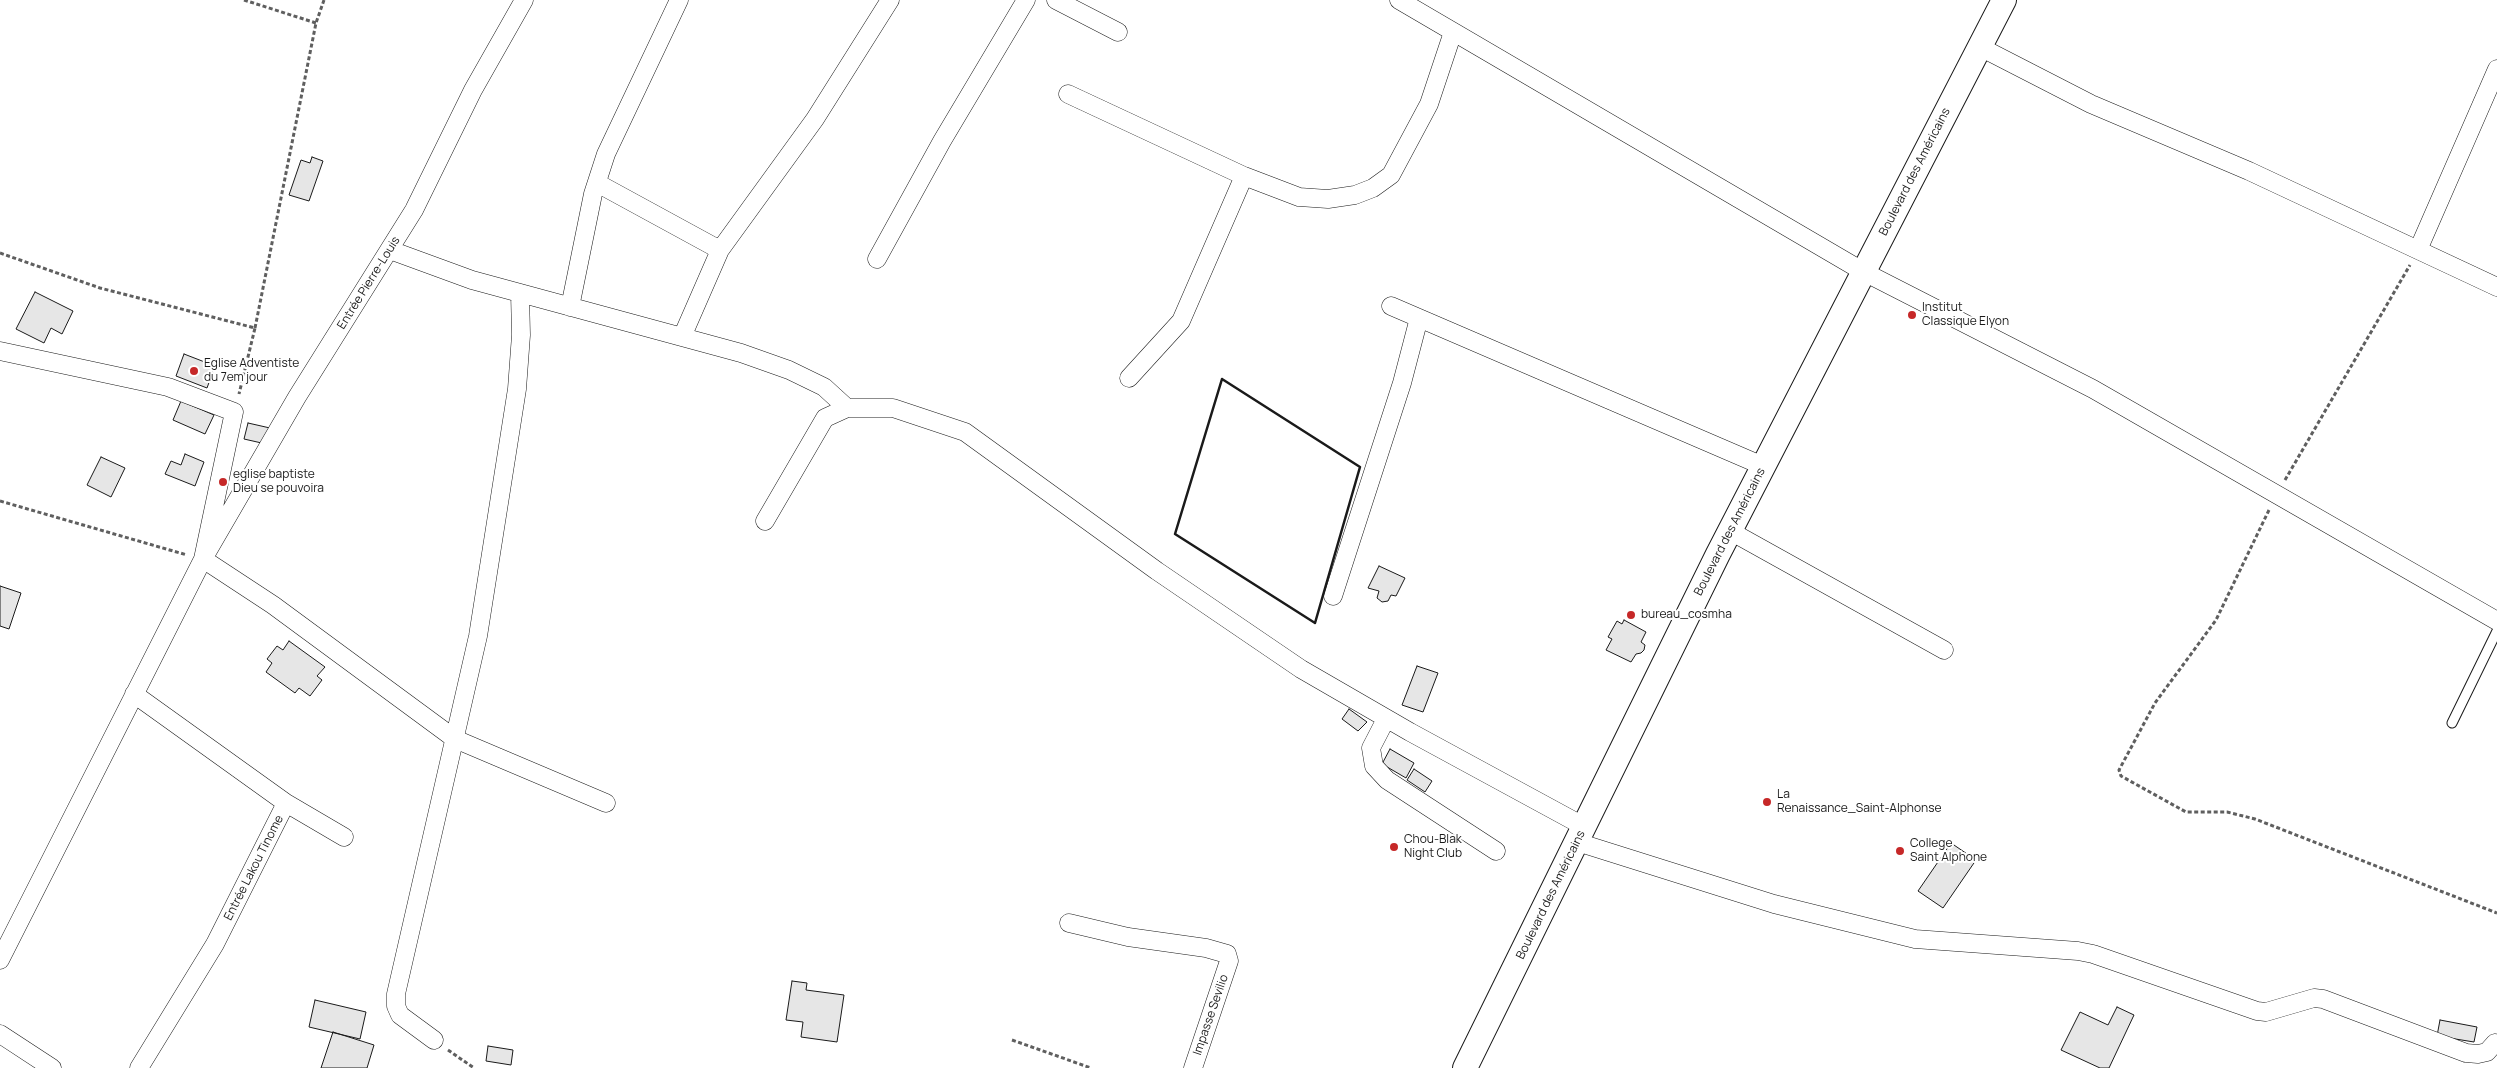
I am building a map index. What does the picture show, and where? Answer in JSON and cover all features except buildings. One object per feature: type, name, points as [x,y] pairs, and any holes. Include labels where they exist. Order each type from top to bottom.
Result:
[{"type":"main road","name":"Boulevard des Américains","points":[[1465,1068],[1730,531],[2004,0]]},
{"type":"street","points":[[570,307],[597,183],[606,154],[679,0]]},
{"type":"street","points":[[682,337],[720,250],[815,119],[890,0]]},
{"type":"street","points":[[877,259],[942,140],[1026,0]]},
{"type":"street","points":[[1056,0],[1118,32]]},
{"type":"street","points":[[1398,0],[1864,272],[2093,388],[2497,621]]},
{"type":"street","name":"Entrée Pierre-Louis","points":[[203,559],[297,397],[414,210],[473,90],[520,1]]},
{"type":"street","points":[[1068,94],[1244,176],[1299,197],[1328,199],[1355,195],[1373,188],[1391,176],[1429,104],[1453,32]]},
{"type":"street","points":[[1980,47],[2091,104],[2249,171],[2497,287]]},
{"type":"street","points":[[2418,250],[2497,69]]},
{"type":"street","points":[[1129,378],[1181,322],[1244,176]]},
{"type":"street","points":[[597,183],[720,250]]},
{"type":"street","points":[[390,250],[472,280],[741,353],[788,370],[824,387],[847,408]]},
{"type":"street","points":[[434,1040],[400,1015],[396,1006],[396,994],[478,636],[517,389],[521,335],[520,293]]},
{"type":"street","points":[[1391,306],[1763,466]]},
{"type":"street","points":[[1333,596],[1399,392],[1419,318]]},
{"type":"street","points":[[0,350],[168,387],[234,412],[203,559],[0,960]]},
{"type":"street","points":[[765,521],[825,418],[847,408],[893,408],[966,432],[1157,571],[1293,664],[1581,835],[1774,904],[1915,939],[2085,952],[2258,1011],[2266,1012],[2314,998],[2323,999],[2466,1053],[2478,1054],[2487,1052],[2495,1043]]},
{"type":"street","points":[[1730,531],[1944,650]]},
{"type":"street","points":[[203,559],[273,605],[455,739],[606,803]]},
{"type":"street","name":"Entrée Lakou Tinome","points":[[134,694],[286,803],[215,944],[139,1068]]},
{"type":"street","points":[[1386,719],[1372,748],[1374,766],[1387,780],[1496,851]]},
{"type":"street","points":[[286,803],[344,837]]},
{"type":"street","name":"Impasse Sevilio","points":[[1069,923],[1128,937],[1220,950],[1227,954],[1229,961],[1193,1068]]},
{"type":"street","points":[[0,1034],[52,1068]]},
{"type":"lane","points":[[2452,723],[2497,630]]},
{"type":"path","points":[[244,0],[316,23]]},
{"type":"path","points":[[234,412],[255,328],[316,23],[324,0]]},
{"type":"path","points":[[2418,250],[2277,494],[2216,620],[2155,703],[2119,770],[2121,776],[2186,812],[2228,812],[2255,819],[2497,913]]},
{"type":"path","points":[[0,253],[100,288],[255,328]]},
{"type":"path","points":[[0,501],[203,559]]},
{"type":"path","points":[[434,1040],[474,1068]]},
{"type":"path","points":[[1012,1040],[1091,1068]]},
{"type":"wall","points":[[1222,379],[1360,467],[1315,623],[1175,534],[1222,379]]},
{"type":"place","name":"Institut Classique Elyon","points":[[1912,315]]},
{"type":"place","name":"Eglise Adventiste du 7em jour","points":[[194,371]]},
{"type":"place","name":"eglise baptiste Dieu se pouvoira","points":[[223,482]]},
{"type":"place","name":"bureau_cosmha","points":[[1631,615]]},
{"type":"place","name":"La Renaissance_Saint-Alphonse","points":[[1767,802]]},
{"type":"place","name":"Chou-Blak Night Club","points":[[1394,847]]},
{"type":"place","name":"College Saint Alphone","points":[[1900,851]]}]
